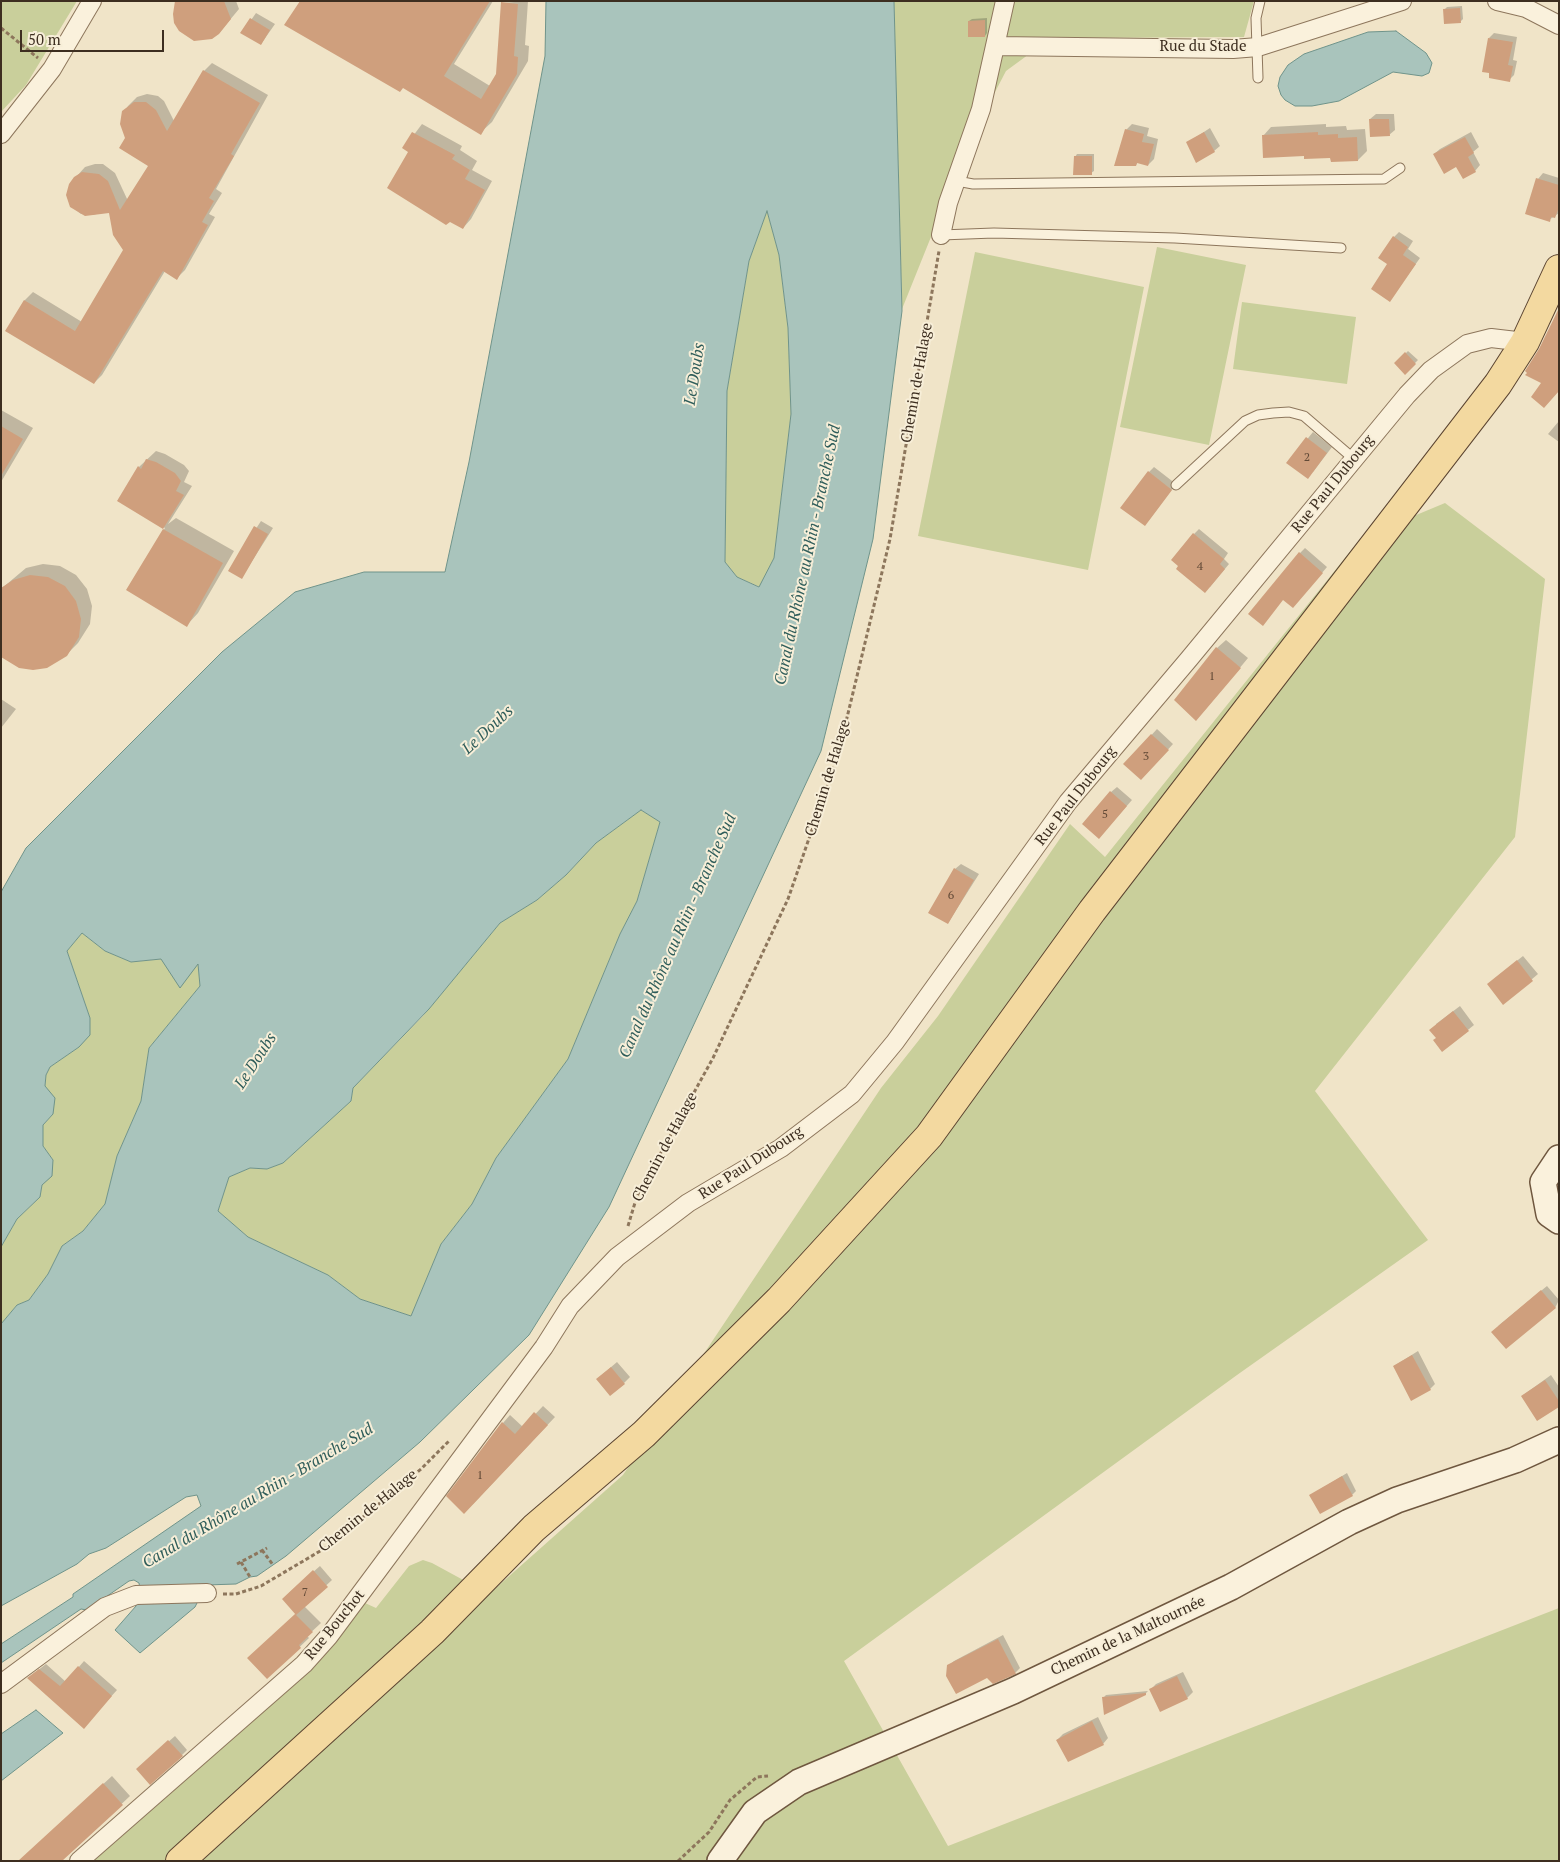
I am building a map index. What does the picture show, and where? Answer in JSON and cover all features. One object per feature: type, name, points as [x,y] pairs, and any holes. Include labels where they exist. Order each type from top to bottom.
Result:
[{"type":"main road","points":[[180,1861],[432,1632],[534,1528],[644,1434],[779,1300],[923,1143],[968,1086],[1092,911],[1498,384],[1525,342],[1556,279]]},
{"type":"street","points":[[1,134],[52,69],[92,1]]},
{"type":"street","points":[[941,235],[948,203],[981,109],[997,46],[1005,1]]},
{"type":"street","name":"Rue du Stade","points":[[997,46],[1233,49],[1258,47],[1402,1]]},
{"type":"street","points":[[1497,1],[1526,8],[1559,25]]},
{"type":"street","name":"Rue Paul Dubourg","points":[[544,1347],[570,1306],[617,1257],[688,1203],[781,1148],[852,1094],[896,1042],[1068,802],[1430,370],[1467,344],[1491,338],[1525,342]]},
{"type":"street","points":[[1559,1158],[1543,1182],[1549,1214],[1559,1221]]},
{"type":"street","name":"Rue Bouchot","points":[[79,1861],[304,1664],[329,1636],[544,1347]]},
{"type":"street","name":"Chemin de la Maltournée","points":[[720,1861],[755,1812],[799,1782],[1057,1670],[1231,1588],[1349,1522],[1397,1500],[1515,1460],[1559,1440]]},
{"type":"street","points":[[1,1684],[105,1607],[136,1595],[207,1593]]},
{"type":"lane","points":[[1258,78],[1256,18],[1260,1]]},
{"type":"lane","points":[[957,181],[973,184],[1384,179],[1400,168]]},
{"type":"lane","points":[[941,235],[994,233],[1175,238],[1341,248]]},
{"type":"lane","points":[[1176,485],[1245,421],[1258,415],[1289,412],[1304,416],[1354,459]]},
{"type":"path","points":[[1,28],[52,69]]},
{"type":"path","name":"Chemin de Halage","points":[[617,1257],[638,1196],[713,1058],[788,900],[838,755],[890,539],[930,311],[941,235]]},
{"type":"path","name":"Chemin de Halage","points":[[207,1593],[236,1594],[261,1586],[327,1546],[421,1470],[455,1436]]},
{"type":"path","points":[[250,1577],[239,1563],[267,1548]]},
{"type":"path","points":[[262,1550],[272,1565]]},
{"type":"green space","points":[[1,1],[77,1],[26,85],[1,112]]},
{"type":"green space","points":[[894,1],[1254,1],[1244,37],[1051,38],[1006,71],[946,186],[939,217],[902,309]]},
{"type":"green space","points":[[767,211],[779,255],[788,328],[791,414],[774,558],[760,587],[737,577],[725,562],[727,391],[749,261]]},
{"type":"green space","points":[[1157,247],[1246,265],[1209,445],[1120,427]]},
{"type":"green space","points":[[975,252],[1144,287],[1088,570],[918,536]]},
{"type":"green space","points":[[1242,302],[1356,317],[1347,384],[1233,369]]},
{"type":"green space","points":[[1445,503],[1545,579],[1515,837],[1315,1091],[1428,1240],[1237,1375],[844,1661],[948,1846],[1559,1608],[1559,1861],[93,1861],[310,1670],[365,1603],[376,1608],[409,1566],[423,1560],[432,1563],[489,1594],[623,1475],[881,1088],[938,1016],[1070,824],[1105,857],[1361,538]]},
{"type":"green space","points":[[641,810],[660,822],[637,901],[620,934],[568,1059],[496,1158],[472,1204],[441,1244],[411,1316],[360,1299],[328,1275],[248,1237],[218,1211],[229,1177],[250,1168],[267,1169],[283,1163],[351,1101],[353,1088],[423,1016],[500,923],[537,900],[566,875],[596,843]]},
{"type":"green space","points":[[82,933],[105,951],[131,962],[161,959],[198,963],[200,986],[149,1048],[141,1101],[117,1156],[105,1204],[83,1231],[62,1246],[48,1274],[29,1300],[17,1305],[1,1324],[1,1247],[17,1219],[40,1197],[42,1185],[53,1160],[43,1146],[43,1125],[53,1114],[45,1086],[46,1075],[50,1067],[79,1047],[90,1018],[67,951]]},
{"type":"water","points":[[546,1],[894,1],[902,311],[873,539],[821,751],[609,1207],[529,1335],[420,1442],[286,1556],[257,1576],[250,1577],[236,1584],[206,1585],[195,1607],[140,1653],[115,1630],[136,1606],[140,1589],[139,1583],[134,1580],[129,1581],[87,1610],[81,1609],[1,1663],[1,1644],[73,1597],[73,1594],[201,1506],[197,1495],[186,1497],[106,1548],[89,1554],[77,1564],[1,1606],[1,1324],[17,1305],[29,1300],[48,1274],[62,1246],[83,1231],[105,1204],[117,1156],[141,1101],[149,1048],[200,986],[198,964],[180,988],[161,959],[131,962],[105,951],[82,933],[67,951],[90,1018],[90,1035],[79,1047],[50,1067],[46,1075],[45,1086],[55,1098],[53,1114],[43,1125],[43,1146],[53,1160],[52,1176],[42,1185],[40,1197],[17,1219],[1,1247],[1,892],[26,848],[222,652],[295,592],[364,572],[445,572],[469,462],[545,56]],"holes":[[[767,211],[779,255],[788,328],[791,414],[774,558],[759,587],[737,577],[725,562],[727,391],[749,261]],[[641,810],[660,822],[637,901],[620,934],[568,1059],[496,1158],[472,1204],[441,1244],[411,1316],[360,1299],[328,1275],[248,1237],[218,1211],[229,1177],[250,1168],[267,1169],[283,1163],[351,1101],[353,1088],[429,1009],[500,923],[537,900],[566,875],[596,843]]]},
{"type":"water","points":[[1396,31],[1426,53],[1432,63],[1429,73],[1422,76],[1393,72],[1339,101],[1312,106],[1295,106],[1281,95],[1278,86],[1280,77],[1288,65],[1304,54],[1368,32]]},
{"type":"water","points":[[36,1710],[63,1733],[1,1781],[1,1734]]},
{"type":"building","points":[[175,1],[224,1],[231,19],[219,34],[212,39],[194,41],[179,31],[174,23]]},
{"type":"building","points":[[300,1],[490,1],[444,76],[481,99],[496,74],[501,2],[518,4],[514,56],[518,57],[517,74],[481,135],[403,88],[400,92],[284,25]]},
{"type":"building","points":[[1460,8],[1461,23],[1444,24],[1443,9]]},
{"type":"building","points":[[250,18],[270,30],[261,45],[240,33]]},
{"type":"building","points":[[985,20],[985,37],[968,37],[968,21]]},
{"type":"building","points":[[1488,38],[1513,42],[1508,65],[1513,66],[1510,82],[1489,78],[1489,73],[1482,72]]},
{"type":"building","points":[[203,70],[260,103],[231,154],[234,156],[209,198],[214,201],[202,222],[208,225],[177,280],[163,271],[94,384],[5,331],[24,300],[75,331],[123,250],[113,235],[109,213],[85,216],[70,207],[66,195],[69,184],[74,177],[82,172],[99,174],[108,181],[120,210],[148,166],[119,148],[125,138],[120,124],[122,111],[134,102],[146,102],[156,110],[167,131]]},
{"type":"building","points":[[1369,119],[1389,119],[1390,136],[1370,137]]},
{"type":"building","points":[[1125,129],[1144,134],[1142,142],[1154,144],[1148,166],[1137,163],[1136,166],[1114,166]]},
{"type":"building","points":[[412,132],[455,155],[452,159],[470,170],[465,179],[485,190],[463,229],[450,222],[446,225],[387,188],[408,152],[402,148]]},
{"type":"building","points":[[1204,132],[1215,152],[1196,163],[1186,142]]},
{"type":"building","points":[[1318,132],[1318,135],[1338,134],[1338,138],[1357,137],[1358,161],[1331,162],[1330,158],[1304,159],[1304,156],[1263,158],[1262,135]]},
{"type":"building","points":[[1465,137],[1474,153],[1468,157],[1476,172],[1463,179],[1456,167],[1444,174],[1433,154]]},
{"type":"building","points":[[1074,156],[1092,156],[1092,175],[1073,175]]},
{"type":"building","points":[[1536,178],[1559,185],[1559,207],[1555,218],[1551,217],[1550,222],[1525,214]]},
{"type":"building","points":[[1393,236],[1408,247],[1403,255],[1416,264],[1390,302],[1371,289],[1387,264],[1378,258]]},
{"type":"building","points":[[1559,308],[1559,391],[1544,408],[1531,397],[1541,383],[1525,375],[1527,373],[1525,371],[1539,349]]},
{"type":"building","points":[[1405,352],[1416,364],[1405,375],[1394,363]]},
{"type":"building","points":[[1,426],[23,439],[1,476]]},
{"type":"building","points":[[1306,437],[1327,453],[1308,479],[1286,463]]},
{"type":"building","points":[[146,459],[156,462],[175,473],[181,481],[176,491],[184,495],[163,529],[117,501],[138,466],[141,469]]},
{"type":"building","points":[[1148,471],[1172,490],[1145,526],[1120,508]]},
{"type":"building","points":[[254,526],[268,534],[242,579],[228,571]]},
{"type":"building","points":[[163,529],[223,563],[187,627],[126,590]]},
{"type":"building","points":[[1193,533],[1224,559],[1220,564],[1225,569],[1205,593],[1176,569],[1178,566],[1171,560]]},
{"type":"building","points":[[1299,552],[1323,573],[1293,608],[1283,600],[1263,626],[1248,614]]},
{"type":"building","points":[[30,575],[48,577],[65,586],[76,601],[81,619],[79,637],[67,656],[47,668],[33,670],[19,668],[1,657],[1,588],[13,580]]},
{"type":"building","points":[[1216,647],[1241,668],[1196,721],[1174,700]]},
{"type":"building","points":[[1151,734],[1169,750],[1141,780],[1123,764]]},
{"type":"building","points":[[1110,791],[1127,806],[1099,839],[1082,824]]},
{"type":"building","points":[[954,868],[974,880],[948,924],[928,913]]},
{"type":"building","points":[[1517,960],[1533,981],[1503,1005],[1487,984]]},
{"type":"building","points":[[1453,1011],[1469,1031],[1442,1052],[1433,1040],[1436,1038],[1429,1030]]},
{"type":"building","points":[[1541,1290],[1556,1308],[1506,1349],[1491,1332]]},
{"type":"building","points":[[1412,1355],[1431,1390],[1411,1401],[1393,1366]]},
{"type":"building","points":[[611,1367],[625,1384],[610,1396],[596,1379]]},
{"type":"building","points":[[1545,1380],[1559,1401],[1559,1407],[1537,1421],[1521,1396]]},
{"type":"building","points":[[534,1412],[548,1425],[464,1514],[446,1496],[502,1422],[515,1434]]},
{"type":"building","points":[[1342,1476],[1353,1496],[1320,1514],[1309,1495]]},
{"type":"building","points":[[313,1570],[328,1587],[296,1615],[282,1599]]},
{"type":"building","points":[[295,1614],[313,1632],[299,1645],[301,1648],[267,1679],[247,1658]]},
{"type":"building","points":[[998,1639],[1016,1674],[993,1684],[987,1678],[956,1694],[946,1676],[947,1665]]},
{"type":"building","points":[[78,1666],[112,1696],[84,1729],[27,1678],[39,1669],[60,1686]]},
{"type":"building","points":[[1177,1676],[1188,1699],[1160,1712],[1149,1689]]},
{"type":"building","points":[[1146,1693],[1146,1695],[1104,1715],[1102,1697]]},
{"type":"building","points":[[1092,1721],[1104,1745],[1068,1762],[1056,1740]]},
{"type":"building","points":[[168,1740],[183,1756],[150,1785],[136,1769]]},
{"type":"building","points":[[103,1783],[123,1805],[62,1861],[18,1861]]},
{"type":"water label","name":"Le Doubs","points":[[695,374]]},
{"type":"water label","name":"Canal du Rhône au Rhin - Branche Sud","points":[[808,555]]},
{"type":"water label","name":"Le Doubs","points":[[488,730]]},
{"type":"water label","name":"Canal du Rhône au Rhin - Branche Sud","points":[[678,936]]},
{"type":"water label","name":"Le Doubs","points":[[256,1061]]},
{"type":"water label","name":"Canal du Rhône au Rhin - Branche Sud","points":[[258,1496]]}]
